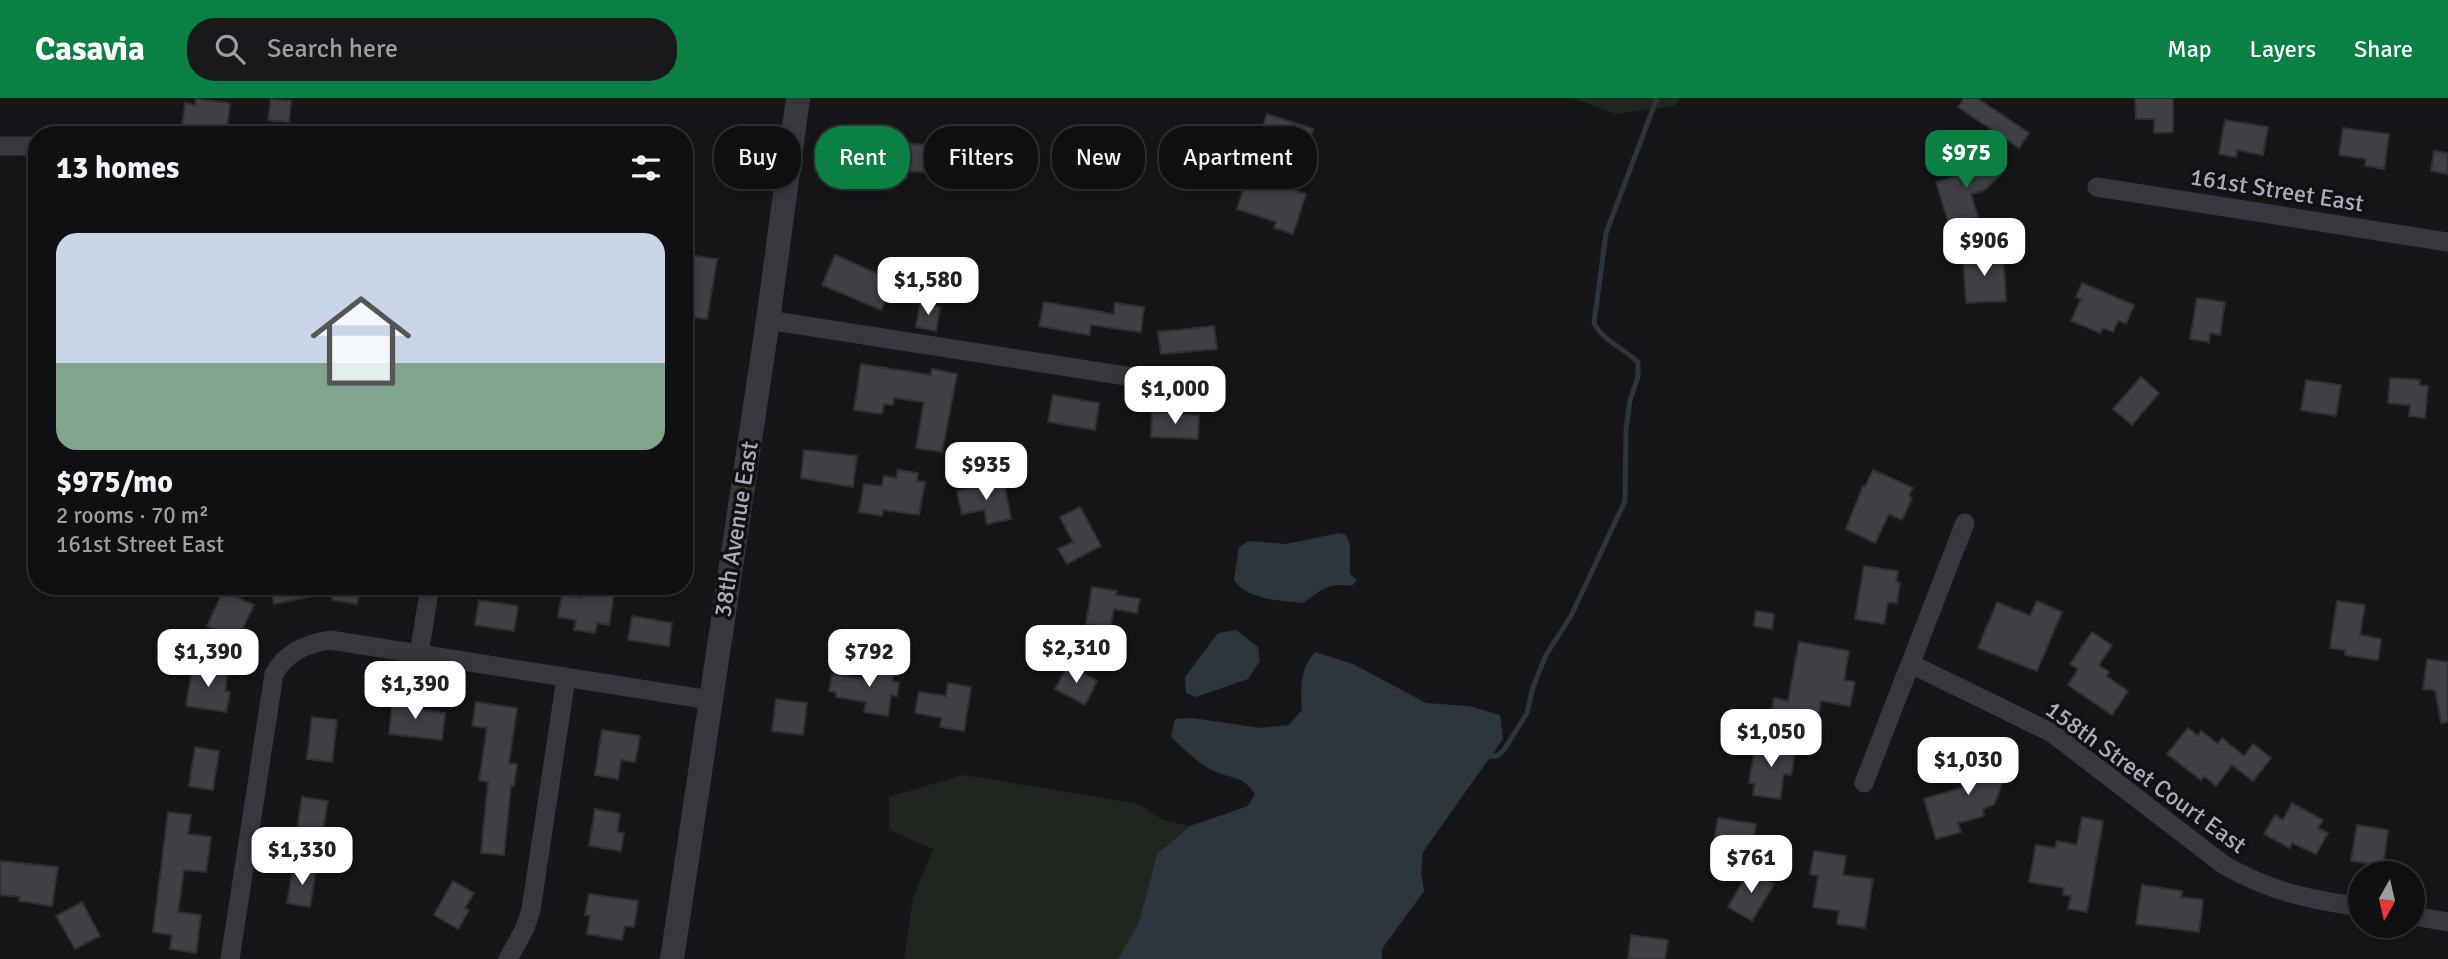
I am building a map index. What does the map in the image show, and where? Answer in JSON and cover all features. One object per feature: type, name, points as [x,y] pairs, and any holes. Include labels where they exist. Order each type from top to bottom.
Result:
[{"type":"street","name":"38th Avenue East","points":[[672,959],[768,320],[798,98]]},
{"type":"street","points":[[0,146],[28,146]]},
{"type":"street","name":"161st Street East","points":[[2097,187],[2448,242]]},
{"type":"street","points":[[768,320],[1158,381]]},
{"type":"street","points":[[1864,783],[1965,523]]},
{"type":"street","points":[[419,654],[429,595]]},
{"type":"street","points":[[230,959],[274,674],[284,659],[302,647],[330,640],[710,700]]},
{"type":"street","name":"158th Street Court East","points":[[1911,664],[2052,733],[2224,865],[2254,882],[2307,899],[2348,905]]},
{"type":"street","points":[[508,959],[525,928],[531,910],[566,678]]},
{"type":"street","points":[[2426,918],[2448,922]]},
{"type":"shaded area","points":[[1573,98],[1681,98],[1674,106],[1616,114]]},
{"type":"shaded area","points":[[1339,533],[1346,535],[1350,544],[1350,574],[1357,580],[1352,586],[1331,586],[1303,603],[1256,596],[1240,587],[1234,580],[1239,547],[1249,541],[1286,544]]},
{"type":"shaded area","points":[[1236,630],[1258,647],[1260,661],[1248,679],[1196,697],[1186,693],[1185,677],[1218,633]]},
{"type":"shaded area","points":[[1315,652],[1353,664],[1426,703],[1469,706],[1500,715],[1503,739],[1423,852],[1421,873],[1424,891],[1382,949],[1382,959],[1118,959],[1139,922],[1157,854],[1190,826],[1248,806],[1255,794],[1235,778],[1206,767],[1171,737],[1175,719],[1193,718],[1260,728],[1289,725],[1302,710],[1302,679],[1306,665]]},
{"type":"shaded area","points":[[963,775],[1138,804],[1163,820],[1190,826],[1157,854],[1139,922],[1118,959],[904,959],[913,898],[933,849],[889,830],[889,797]]},
{"type":"building","points":[[1964,98],[1977,98],[2029,133],[2019,148],[1958,107]]},
{"type":"building","points":[[2135,98],[2173,98],[2173,132],[2154,133],[2154,119],[2136,119]]},
{"type":"building","points":[[196,99],[230,103],[227,126],[182,126],[185,103],[195,105]]},
{"type":"building","points":[[271,99],[291,101],[289,122],[268,120]]},
{"type":"building","points":[[1267,114],[1304,126],[1263,126]]},
{"type":"building","points":[[2225,120],[2268,127],[2263,155],[2237,150],[2236,157],[2219,154]]},
{"type":"building","points":[[2343,128],[2389,134],[2384,169],[2365,166],[2366,159],[2339,155]]},
{"type":"building","points":[[910,144],[924,145],[923,172],[910,171]]},
{"type":"building","points":[[2434,151],[2448,153],[2448,174],[2431,171]]},
{"type":"building","points":[[1989,160],[2001,175],[1983,191],[1971,194],[1978,217],[1949,225],[1936,182],[1957,176],[1955,170]]},
{"type":"building","points":[[1243,189],[1290,189],[1306,194],[1293,234],[1274,228],[1276,222],[1237,209]]},
{"type":"building","points":[[2003,253],[2006,301],[1966,303],[1963,255]]},
{"type":"building","points":[[693,255],[717,259],[707,319],[693,317]]},
{"type":"building","points":[[835,255],[894,281],[881,310],[822,285]]},
{"type":"building","points":[[952,271],[978,276],[974,296],[948,292]]},
{"type":"building","points":[[2082,283],[2134,305],[2126,324],[2118,320],[2113,332],[2103,328],[2100,333],[2071,321],[2081,299],[2076,297]]},
{"type":"building","points":[[2197,298],[2225,302],[2220,335],[2210,333],[2209,342],[2190,339]]},
{"type":"building","points":[[1044,302],[1114,314],[1115,303],[1144,307],[1141,332],[1091,325],[1089,335],[1039,326]]},
{"type":"building","points":[[920,303],[940,307],[936,331],[916,327]]},
{"type":"building","points":[[1214,326],[1217,349],[1161,354],[1158,332]]},
{"type":"building","points":[[861,364],[931,375],[932,369],[957,374],[942,452],[916,448],[924,402],[894,398],[893,405],[884,404],[882,414],[854,410]]},
{"type":"building","points":[[2141,377],[2159,393],[2132,425],[2113,409]]},
{"type":"building","points":[[2390,378],[2420,380],[2419,385],[2428,386],[2425,418],[2409,416],[2410,405],[2388,403]]},
{"type":"building","points":[[2306,380],[2341,385],[2336,416],[2301,410]]},
{"type":"building","points":[[1053,395],[1099,403],[1095,430],[1048,422]]},
{"type":"building","points":[[1152,412],[1199,415],[1198,439],[1151,437]]},
{"type":"building","points":[[804,450],[857,456],[853,487],[801,478]]},
{"type":"building","points":[[898,470],[918,473],[917,481],[925,482],[919,515],[883,510],[882,516],[859,512],[864,484],[882,486],[884,476],[896,478]]},
{"type":"building","points":[[1873,470],[1913,488],[1909,496],[1912,498],[1902,520],[1889,514],[1875,543],[1846,529],[1863,486],[1865,487]]},
{"type":"building","points":[[1004,482],[1011,519],[987,524],[984,510],[962,514],[957,491]]},
{"type":"building","points":[[1080,507],[1101,546],[1067,564],[1058,549],[1073,542],[1060,517]]},
{"type":"building","points":[[1864,566],[1898,571],[1896,582],[1900,583],[1897,603],[1888,602],[1884,624],[1855,619]]},
{"type":"building","points":[[1092,587],[1117,591],[1116,595],[1140,599],[1137,613],[1114,609],[1110,628],[1086,624]]},
{"type":"building","points":[[221,595],[232,595],[254,605],[237,641],[207,626]]},
{"type":"building","points":[[272,595],[318,595],[274,604]]},
{"type":"building","points":[[333,595],[359,595],[357,604],[332,600]]},
{"type":"building","points":[[562,595],[581,598],[581,595],[614,595],[609,625],[597,623],[595,633],[574,630],[576,620],[558,617]]},
{"type":"building","points":[[479,600],[518,606],[514,631],[475,625]]},
{"type":"building","points":[[2037,601],[2062,612],[2037,671],[1978,648],[1997,602],[2030,616]]},
{"type":"building","points":[[2337,601],[2365,605],[2360,635],[2381,639],[2378,660],[2345,655],[2345,650],[2330,648]]},
{"type":"building","points":[[1756,611],[1774,614],[1772,629],[1754,626]]},
{"type":"building","points":[[632,616],[672,623],[669,646],[628,640]]},
{"type":"building","points":[[2092,632],[2112,645],[2099,665],[2109,672],[2106,676],[2128,691],[2112,715],[2068,685],[2078,669],[2070,664]]},
{"type":"building","points":[[1799,642],[1849,651],[1844,680],[1855,682],[1850,706],[1821,701],[1817,724],[1771,715],[1774,698],[1788,701]]},
{"type":"building","points":[[2427,659],[2448,662],[2448,722],[2441,723],[2435,690],[2423,689]]},
{"type":"building","points":[[873,664],[895,667],[893,681],[899,682],[897,696],[891,695],[888,716],[864,712],[866,702],[836,697],[836,692],[829,691],[832,674],[870,680]]},
{"type":"building","points":[[193,665],[228,671],[225,691],[230,692],[226,712],[186,706]]},
{"type":"building","points":[[1068,665],[1097,681],[1085,705],[1055,689]]},
{"type":"building","points":[[948,683],[971,687],[964,731],[940,727],[942,718],[915,713],[919,692],[946,696]]},
{"type":"building","points":[[393,697],[415,699],[414,709],[445,713],[442,740],[389,734]]},
{"type":"building","points":[[776,699],[807,703],[803,735],[772,731]]},
{"type":"building","points":[[476,702],[517,708],[509,763],[517,764],[514,786],[511,786],[504,855],[481,853],[488,782],[479,780],[487,728],[472,726]]},
{"type":"building","points":[[312,717],[337,720],[332,762],[307,759]]},
{"type":"building","points":[[2188,728],[2198,736],[2201,731],[2218,744],[2222,738],[2244,756],[2253,744],[2271,758],[2253,781],[2232,765],[2216,786],[2204,776],[2201,780],[2167,754]]},
{"type":"building","points":[[602,730],[640,736],[635,762],[621,760],[618,779],[595,775]]},
{"type":"building","points":[[1770,743],[1796,747],[1791,775],[1784,774],[1780,799],[1753,795],[1755,784],[1749,783],[1755,747],[1769,749]]},
{"type":"building","points":[[195,747],[219,751],[213,790],[189,786]]},
{"type":"building","points":[[1985,751],[2004,758],[2001,765],[2008,768],[1994,805],[1983,809],[1984,816],[1958,823],[1961,832],[1936,839],[1924,799],[1964,787],[1974,759],[1980,761]]},
{"type":"building","points":[[302,797],[328,801],[321,840],[296,836]]},
{"type":"building","points":[[2292,803],[2323,820],[2318,828],[2328,833],[2316,854],[2292,843],[2290,848],[2264,834],[2275,815],[2283,820]]},
{"type":"building","points":[[595,809],[620,814],[617,832],[624,833],[621,851],[589,846]]},
{"type":"building","points":[[168,812],[191,815],[188,834],[211,837],[206,872],[184,870],[178,912],[201,915],[196,953],[170,949],[172,935],[153,932]]},
{"type":"building","points":[[2082,817],[2103,821],[2087,912],[2068,909],[2071,896],[2063,895],[2064,888],[2029,882],[2036,845],[2055,848],[2057,841],[2077,845]]},
{"type":"building","points":[[1718,818],[1756,824],[1750,869],[1710,863]]},
{"type":"building","points":[[2357,825],[2388,830],[2384,861],[2351,861]]},
{"type":"building","points":[[1814,851],[1846,856],[1843,875],[1873,879],[1865,928],[1837,924],[1839,911],[1813,907],[1818,876],[1810,874]]},
{"type":"building","points":[[0,861],[58,867],[52,906],[19,901],[20,897],[0,895]]},
{"type":"building","points":[[293,867],[316,870],[310,907],[287,903]]},
{"type":"building","points":[[1749,870],[1774,884],[1752,921],[1728,907]]},
{"type":"building","points":[[453,881],[474,893],[465,908],[469,910],[458,929],[434,915]]},
{"type":"building","points":[[2142,885],[2182,891],[2181,897],[2203,900],[2199,932],[2136,924]]},
{"type":"building","points":[[589,894],[638,901],[634,927],[625,926],[622,940],[587,934],[590,915],[585,915]]},
{"type":"building","points":[[82,902],[100,936],[75,949],[56,916]]},
{"type":"building","points":[[1631,935],[1668,940],[1665,959],[1628,959]]},
{"type":"waterway","points":[[1484,756],[1497,756],[1504,750],[1527,713],[1533,687],[1546,655],[1571,616],[1625,501],[1626,430],[1630,400],[1638,377],[1638,362],[1608,340],[1594,323],[1606,233],[1657,98]]}]
